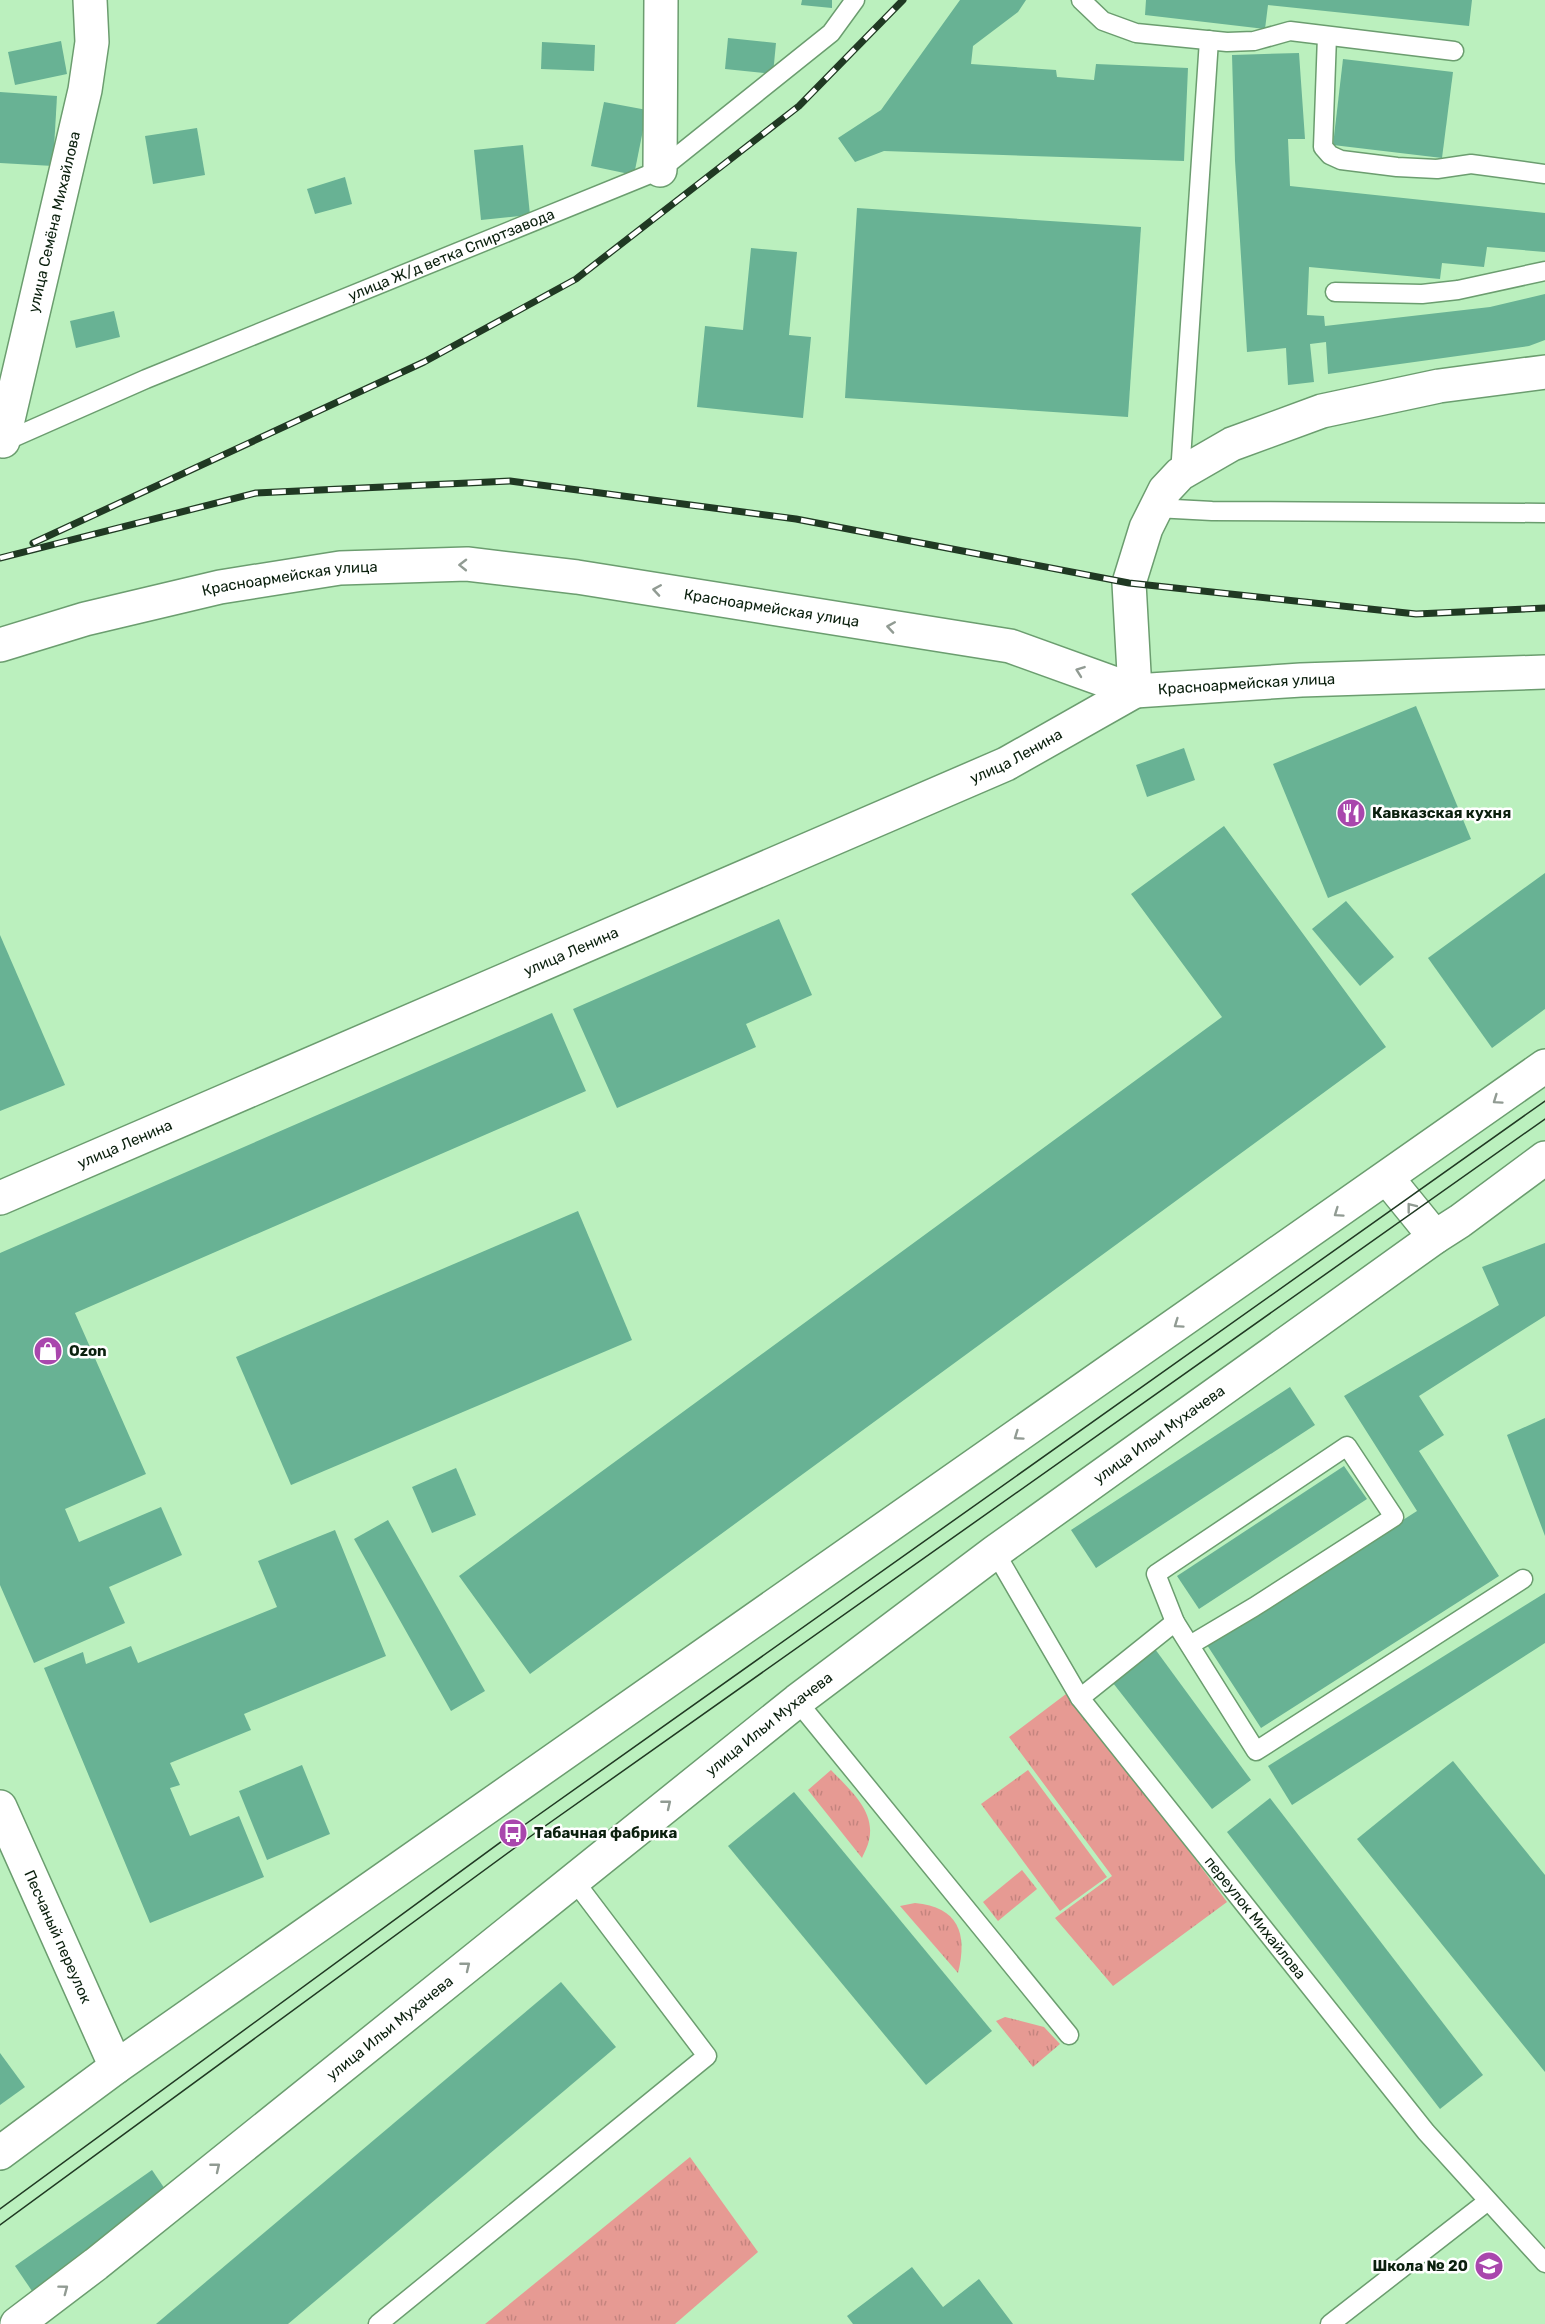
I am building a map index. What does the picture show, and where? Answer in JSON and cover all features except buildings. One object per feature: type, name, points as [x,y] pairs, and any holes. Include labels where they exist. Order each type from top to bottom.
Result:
[{"type":"main road","name":"улица Семёна Михайлова","points":[[2,442],[86,90],[92,42],[90,0]]},
{"type":"main road","points":[[660,170],[662,0]]},
{"type":"main road","points":[[1135,691],[1129,582],[1146,528],[1165,489],[1180,474],[1232,444],[1322,411],[1438,386],[1545,372]]},
{"type":"main road","name":"Красноармейская улица","points":[[0,645],[85,619],[220,587],[340,568],[467,564],[577,577],[1010,646],[1135,691],[1300,680],[1545,672]]},
{"type":"main road","name":"улица Ленина","points":[[0,1198],[1006,764],[1135,691]]},
{"type":"main road","points":[[0,2153],[116,2067],[1545,1066]]},
{"type":"main road","name":"улица Ильи Мухачева","points":[[17,2324],[96,2264],[797,1701],[995,1552],[1545,1158]]},
{"type":"main road","points":[[1387,1178],[1435,1237]]},
{"type":"main road","name":"Песчаный переулок","points":[[0,1807],[116,2067]]},
{"type":"lane","name":"улица Ж/д ветка Спиртзавода","points":[[2,442],[146,379],[660,170],[831,33],[855,0]]},
{"type":"lane","points":[[1081,0],[1103,21],[1136,33],[1209,40],[1254,41],[1290,31],[1454,51]]},
{"type":"lane","points":[[1327,36],[1323,147],[1330,155],[1341,160],[1397,167],[1437,169],[1471,164],[1545,174]]},
{"type":"lane","points":[[1180,474],[1209,40]]},
{"type":"lane","points":[[1335,292],[1422,294],[1458,290],[1545,271]]},
{"type":"lane","points":[[1156,508],[1212,512],[1545,513]]},
{"type":"lane","points":[[1190,1645],[1254,1607],[1394,1517],[1347,1446],[1156,1574],[1175,1622],[1256,1751],[1523,1579]]},
{"type":"lane","name":"переулок Михайлова","points":[[995,1552],[1080,1698],[1426,2132],[1545,2263]]},
{"type":"lane","points":[[1080,1698],[1175,1622]]},
{"type":"lane","points":[[797,1701],[1069,2035]]},
{"type":"lane","points":[[378,2324],[707,2056],[573,1880]]},
{"type":"lane","points":[[1330,2324],[1488,2200]]},
{"type":"green space","points":[[1070,1691],[1227,1902],[1113,1986],[1055,1918],[1112,1876],[1009,1737]]},
{"type":"green space","points":[[831,1770],[853,1793],[869,1820],[869,1840],[862,1858],[808,1790]]},
{"type":"green space","points":[[1028,1770],[1107,1877],[1060,1911],[981,1804]]},
{"type":"green space","points":[[1022,1870],[1037,1889],[998,1921],[983,1902]]},
{"type":"green space","points":[[915,1903],[941,1910],[950,1916],[956,1925],[962,1946],[958,1973],[900,1906]]},
{"type":"green space","points":[[1005,2017],[1044,2027],[1060,2044],[1033,2067],[996,2021]]},
{"type":"green space","points":[[690,2157],[758,2252],[675,2324],[485,2324]]},
{"type":"tram line","points":[[0,2209],[513,1833],[1545,1101]]},
{"type":"tram line","points":[[0,2225],[531,1836],[1545,1119]]},
{"type":"railway","points":[[33,543],[424,362],[576,279],[799,106],[903,0]]},
{"type":"railway","points":[[0,558],[256,493],[510,481],[796,519],[1129,583],[1416,614],[1545,608]]},
{"type":"place","name":"Кавказская кухня","points":[[1351,813]]},
{"type":"place","name":"Ozon","points":[[48,1351]]},
{"type":"place","name":"Табачная фабрика","points":[[513,1833]]},
{"type":"place","name":"Школа № 20","points":[[1489,2266]]}]
